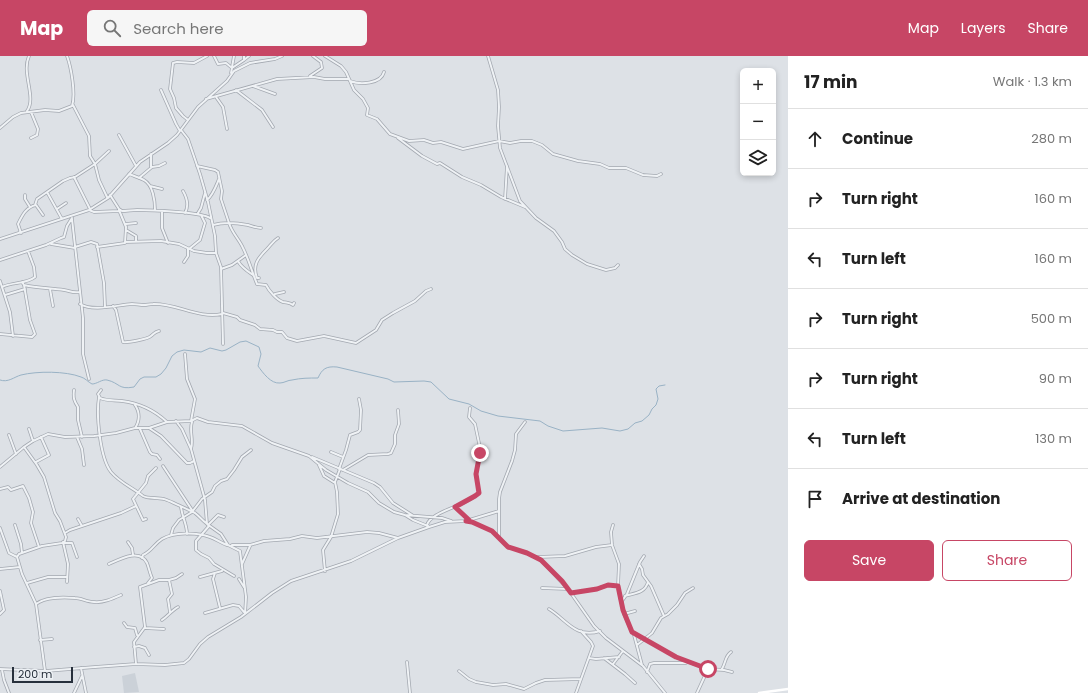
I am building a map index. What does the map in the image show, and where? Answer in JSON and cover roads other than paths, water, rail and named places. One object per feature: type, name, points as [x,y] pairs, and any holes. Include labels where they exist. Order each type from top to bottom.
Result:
[{"type":"street","points":[[26,112],[31,103],[27,75],[27,60],[29,56]]},
{"type":"street","points":[[67,56],[74,84],[73,104],[88,136],[90,153],[108,198]]},
{"type":"street","points":[[188,120],[176,108],[170,89],[172,63],[194,63],[207,56]]},
{"type":"street","points":[[214,56],[218,64],[226,63],[232,68]]},
{"type":"street","points":[[0,239],[89,209],[108,198],[136,166],[168,143],[181,131],[188,120],[206,100],[227,82],[231,74],[234,56]]},
{"type":"street","points":[[232,68],[249,56]]},
{"type":"street","points":[[231,74],[235,70],[250,63],[280,56]]},
{"type":"street","points":[[309,77],[322,68],[321,62],[313,56]]},
{"type":"street","points":[[325,56],[344,68],[354,90],[363,99],[368,108],[368,116],[376,118],[387,132],[422,156],[437,164],[441,164],[462,177],[481,185],[505,199],[526,207]]},
{"type":"street","points":[[488,56],[498,90],[498,126],[500,148],[520,201],[540,222],[554,231],[567,251],[585,263],[606,270],[615,268],[618,265]]},
{"type":"street","points":[[206,100],[277,79],[319,77],[325,80],[350,80],[358,83],[372,82],[383,76],[384,72]]},
{"type":"street","points":[[252,86],[276,94]]},
{"type":"street","points":[[161,90],[176,124],[188,139],[207,200],[213,225],[216,252],[221,269],[223,344]]},
{"type":"street","points":[[236,90],[262,110],[272,128]]},
{"type":"street","points":[[216,96],[223,107],[227,129]]},
{"type":"street","points":[[0,128],[14,116],[26,112],[48,110],[59,111],[71,107],[73,104]]},
{"type":"street","points":[[31,112],[38,130],[37,135],[31,138]]},
{"type":"street","points":[[119,135],[136,166]]},
{"type":"street","points":[[396,137],[413,142],[424,140],[442,143],[462,149],[499,141],[510,143],[521,140],[532,141],[542,145],[553,154],[578,161],[600,164],[609,168],[626,168],[643,175],[657,176],[660,174]]},
{"type":"street","points":[[21,233],[18,224],[23,213],[35,205],[37,199],[63,181],[74,177],[95,164],[109,151]]},
{"type":"street","points":[[151,154],[151,168]]},
{"type":"street","points":[[139,178],[151,168],[165,163]]},
{"type":"street","points":[[505,199],[507,165]]},
{"type":"street","points":[[197,166],[218,172],[222,199],[229,223],[249,261],[257,284],[266,285],[269,291],[282,302],[290,302],[293,305],[294,303]]},
{"type":"street","points":[[129,174],[147,182],[150,186],[154,197],[155,210]]},
{"type":"street","points":[[74,177],[89,209],[94,212],[119,210],[124,212],[135,210],[162,210],[199,214],[207,216],[211,219]]},
{"type":"street","points":[[207,200],[212,196],[220,178]]},
{"type":"street","points":[[150,186],[162,189]]},
{"type":"street","points":[[183,191],[187,199],[187,211],[185,213]]},
{"type":"street","points":[[48,192],[62,219]]},
{"type":"street","points":[[199,214],[205,192]]},
{"type":"street","points":[[25,195],[25,200],[30,208]]},
{"type":"street","points":[[110,195],[126,224],[125,242]]},
{"type":"street","points":[[57,209],[66,203]]},
{"type":"street","points":[[35,205],[43,216]]},
{"type":"street","points":[[162,210],[162,228],[168,243]]},
{"type":"street","points":[[188,249],[199,242],[204,228],[205,221],[199,214]]},
{"type":"street","points":[[0,260],[50,244],[64,236],[66,226],[73,215]]},
{"type":"street","points":[[72,218],[80,304],[83,318],[83,358],[89,379]]},
{"type":"street","points":[[126,224],[136,222]]},
{"type":"street","points":[[213,225],[229,223],[261,228]]},
{"type":"street","points":[[126,230],[136,236],[136,241]]},
{"type":"street","points":[[259,278],[255,271],[256,264],[262,253],[271,242],[278,238]]},
{"type":"street","points":[[97,246],[125,242],[158,240],[179,244],[188,249],[207,253],[216,252]]},
{"type":"street","points":[[50,244],[75,247],[94,242],[97,244],[104,283],[105,307]]},
{"type":"street","points":[[184,262],[188,256],[188,249]]},
{"type":"street","points":[[1,288],[31,280],[35,277],[34,267],[28,251]]},
{"type":"street","points":[[221,269],[232,265],[246,255]]},
{"type":"street","points":[[238,261],[242,267],[246,268],[254,276]]},
{"type":"street","points":[[249,261],[256,264]]},
{"type":"street","points":[[0,281],[10,312],[13,336]]},
{"type":"street","points":[[0,334],[32,337],[35,334],[30,320],[25,289],[22,282]]},
{"type":"street","points":[[24,285],[67,290],[70,293],[80,292]]},
{"type":"street","points":[[5,295],[25,289]]},
{"type":"street","points":[[50,289],[53,306]]},
{"type":"street","points":[[80,304],[86,307],[105,307],[133,304],[170,305],[198,313],[213,315],[222,314],[237,317],[240,320],[254,325],[261,330],[282,332],[286,338],[298,341],[324,336],[356,343],[376,330],[382,320],[415,302],[426,291],[431,289]]},
{"type":"street","points":[[274,295],[284,292]]},
{"type":"street","points":[[114,306],[123,342],[133,342],[150,337],[155,332],[159,331]]},
{"type":"street","points":[[185,354],[186,379],[195,399],[190,427],[192,443],[191,449]]},
{"type":"street","points":[[74,390],[75,404],[78,407],[78,420],[82,437]]},
{"type":"street","points":[[101,390],[98,394],[100,445],[111,472],[119,480],[145,496],[166,499],[181,507],[193,511]]},
{"type":"street","points":[[99,397],[106,400],[134,404],[155,412],[167,422]]},
{"type":"street","points":[[326,571],[323,550],[331,537],[338,514],[337,490],[335,484],[336,476],[340,469],[350,435],[360,430],[361,410],[359,399]]},
{"type":"street","points":[[134,404],[137,408],[139,419],[135,428]]},
{"type":"street","points":[[428,526],[432,518],[476,495],[479,491],[476,474],[480,453],[479,442],[475,424],[469,416],[470,408]]},
{"type":"street","points":[[340,469],[347,469],[368,455],[391,453],[395,444],[395,434],[399,424],[398,410]]},
{"type":"street","points":[[0,467],[24,447],[41,436],[50,434],[66,437],[82,437],[116,433],[135,428],[149,428],[167,422],[192,421],[197,418],[208,422],[242,426],[272,443],[361,477],[378,485],[393,503],[413,516]]},
{"type":"street","points":[[176,421],[182,429],[191,449],[205,498],[208,525]]},
{"type":"street","points":[[499,538],[499,495],[512,461],[515,450],[516,434],[525,422]]},
{"type":"street","points":[[140,428],[150,452],[157,455],[160,459]]},
{"type":"street","points":[[149,428],[161,436],[187,462],[190,463],[194,461]]},
{"type":"street","points":[[29,429],[33,441]]},
{"type":"street","points":[[9,435],[16,454]]},
{"type":"street","points":[[36,462],[49,455],[41,436]]},
{"type":"street","points":[[77,437],[82,449],[84,465]]},
{"type":"street","points":[[24,447],[36,462],[44,477],[56,514],[65,533],[66,539],[63,543],[68,564],[67,582]]},
{"type":"street","points":[[171,535],[173,528],[182,517],[193,511],[202,499],[212,492],[215,486],[230,475],[242,457],[251,450]]},
{"type":"street","points":[[331,452],[343,457]]},
{"type":"street","points":[[309,456],[336,476],[368,492],[388,508],[428,526]]},
{"type":"street","points":[[319,464],[322,474],[335,484]]},
{"type":"street","points":[[163,466],[193,511],[208,525],[221,534],[230,545]]},
{"type":"street","points":[[146,519],[143,520],[133,499],[146,483],[148,476],[156,468]]},
{"type":"street","points":[[0,489],[8,487],[13,490],[23,486],[29,498],[33,512],[31,521],[38,547]]},
{"type":"street","points":[[65,533],[121,513],[136,506]]},
{"type":"street","points":[[181,507],[182,517],[187,527],[187,534]]},
{"type":"street","points":[[455,507],[467,520],[489,530],[508,547],[538,557],[565,556],[596,547],[612,545]]},
{"type":"street","points":[[9,693],[2,678],[1,669],[45,671],[136,664],[165,665],[184,663],[204,641],[267,596],[291,581],[326,571],[351,561],[398,538],[428,526],[467,520],[499,511]]},
{"type":"street","points":[[224,517],[218,515],[208,525],[195,543],[196,550],[209,558],[214,564],[234,576]]},
{"type":"street","points":[[405,515],[442,518],[452,522]]},
{"type":"street","points":[[78,519],[82,526]]},
{"type":"street","points":[[15,525],[22,553]]},
{"type":"street","points":[[613,525],[611,532],[612,545],[619,564],[618,586],[624,614],[634,634],[643,666],[665,693]]},
{"type":"street","points":[[0,528],[9,552],[17,558],[26,583],[36,604],[45,671]]},
{"type":"street","points":[[230,545],[250,545],[264,541],[290,539],[302,536],[312,538],[331,537],[367,532],[379,533],[398,538]]},
{"type":"street","points":[[142,558],[143,555],[150,552],[161,540],[179,533],[210,537],[230,545],[240,551]]},
{"type":"street","points":[[128,542],[132,548],[133,555]]},
{"type":"street","points":[[17,558],[18,555],[38,547],[63,543],[72,543],[78,557]]},
{"type":"street","points":[[240,545],[246,599],[244,613]]},
{"type":"street","points":[[242,565],[250,545]]},
{"type":"street","points":[[110,564],[133,555],[142,558],[147,563],[152,577],[152,580],[148,584]]},
{"type":"street","points":[[621,602],[644,556]]},
{"type":"street","points":[[538,557],[568,589],[591,622],[600,632],[623,652],[643,666]]},
{"type":"street","points":[[639,564],[643,575],[651,586],[664,616]]},
{"type":"street","points":[[0,569],[20,566]]},
{"type":"street","points":[[200,577],[224,570]]},
{"type":"street","points":[[215,573],[213,578],[220,608]]},
{"type":"street","points":[[145,628],[140,589],[142,586],[176,578],[182,574]]},
{"type":"street","points":[[26,583],[48,577],[67,576]]},
{"type":"street","points":[[238,579],[245,588]]},
{"type":"street","points":[[169,580],[172,594],[168,598],[170,612]]},
{"type":"street","points":[[625,596],[642,591],[647,587],[648,582]]},
{"type":"street","points":[[571,593],[597,589],[608,585],[618,586]]},
{"type":"street","points":[[542,588],[568,589]]},
{"type":"street","points":[[637,645],[645,640],[664,616],[677,605],[686,592],[693,588]]},
{"type":"street","points":[[0,591],[4,610],[0,614]]},
{"type":"street","points":[[36,604],[57,598],[76,598],[101,602],[121,595]]},
{"type":"street","points":[[205,613],[236,605],[244,613]]},
{"type":"street","points":[[162,620],[178,607]]},
{"type":"street","points":[[549,609],[567,625],[581,631],[592,633],[600,632]]},
{"type":"street","points":[[624,614],[635,611]]},
{"type":"street","points":[[124,623],[127,627],[135,628],[137,636]]},
{"type":"street","points":[[136,664],[133,648],[137,636],[145,628],[164,629]]},
{"type":"street","points":[[576,693],[593,645],[581,631]]},
{"type":"street","points":[[634,634],[689,663],[708,669],[732,672]]},
{"type":"street","points":[[40,640],[52,639]]},
{"type":"street","points":[[133,648],[137,646],[143,647],[149,655]]},
{"type":"street","points":[[613,664],[623,652]]},
{"type":"street","points":[[721,670],[727,655],[732,652]]},
{"type":"street","points":[[589,658],[596,659],[619,657]]},
{"type":"street","points":[[604,658],[635,683]]},
{"type":"street","points":[[407,662],[410,693]]},
{"type":"street","points":[[647,672],[650,664],[654,662],[689,663]]},
{"type":"street","points":[[81,668],[86,693]]},
{"type":"street","points":[[697,693],[708,669]]},
{"type":"street","points":[[459,670],[469,679],[476,682],[493,685],[506,684],[524,690],[540,681],[555,679],[581,680]]},
{"type":"street","points":[[74,693],[82,676]]},
{"type":"street","points":[[760,693],[788,689]]},
{"type":"waterway","points":[[0,380],[3,381],[21,375],[43,372],[60,373],[75,375],[92,384],[107,380],[122,387],[129,388],[134,387],[140,379],[144,377],[156,377],[161,374],[172,356],[177,352],[184,350],[201,352],[210,348],[222,351],[240,342],[246,341],[259,347],[261,354],[258,366],[273,382],[282,383],[289,380],[318,378],[321,372],[325,369],[333,367],[388,379],[394,382],[431,382],[449,399],[469,404],[481,411],[498,416],[540,421],[548,426],[563,431],[602,428],[620,431],[628,429],[649,415],[658,399],[656,389],[659,386],[665,385]]}]
